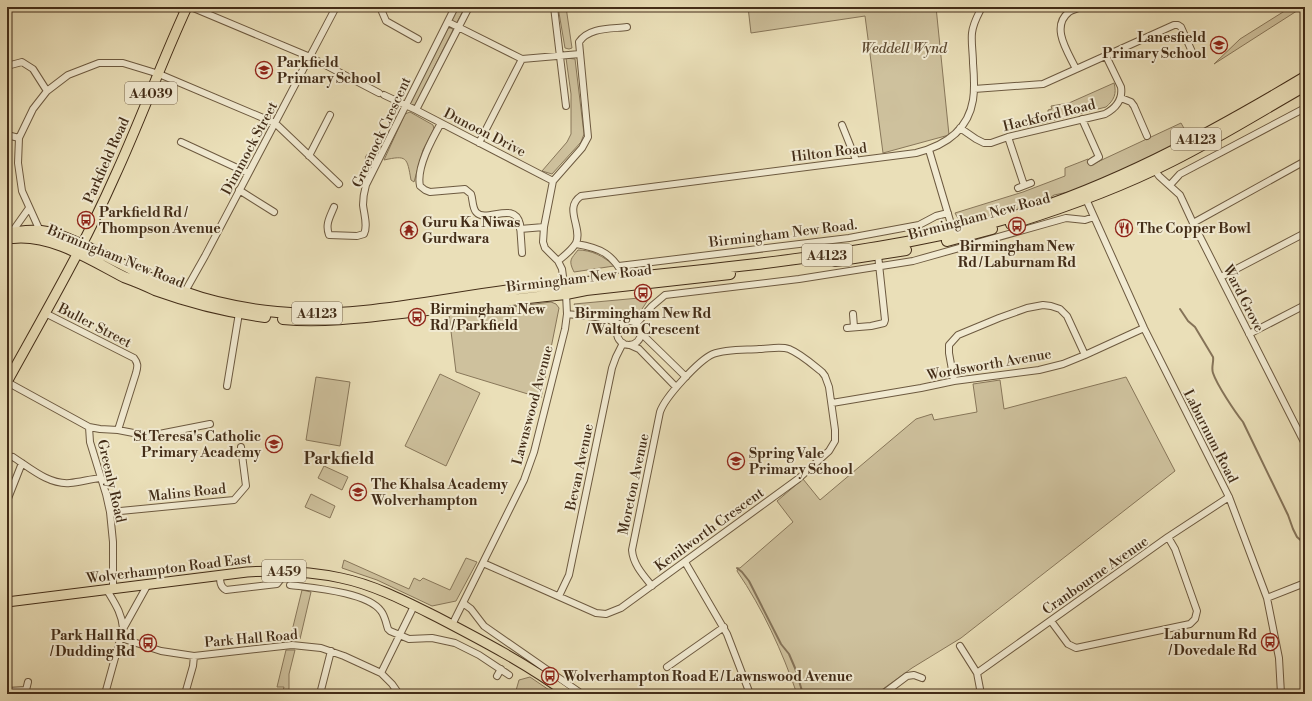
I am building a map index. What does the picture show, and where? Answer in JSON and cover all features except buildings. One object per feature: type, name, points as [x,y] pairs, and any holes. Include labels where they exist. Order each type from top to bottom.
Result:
[{"type":"highway","name":"Birmingham New Road","points":[[1152,166],[1190,142],[1305,77]]},
{"type":"highway","name":"Birmingham New Road","points":[[182,295],[274,312],[339,312],[423,304],[524,288],[586,290],[878,255],[1003,226],[1084,195],[1206,142],[1305,86]]},
{"type":"highway","name":"Birmingham New Road","points":[[8,235],[22,231],[52,233],[79,249],[132,275],[182,295],[239,313],[285,319],[340,320],[565,289],[625,278],[842,253],[955,236]]},
{"type":"highway","name":"Birmingham New Road","points":[[8,235],[40,240],[79,249]]},
{"type":"main road","name":"Parkfield Road","points":[[7,382],[79,249],[114,178],[188,8]]},
{"type":"main road","name":"Wolverhampton Road East","points":[[7,602],[247,572],[284,571],[332,576],[356,582],[386,593],[414,606],[515,659],[568,694]]},
{"type":"street","name":"Dunoon Drive","points":[[176,7],[188,8],[310,57],[553,181]]},
{"type":"street","name":"Dimmock Street","points":[[182,295],[336,7]]},
{"type":"street","points":[[380,7],[386,21],[418,39]]},
{"type":"street","name":"Greenock Crescent","points":[[334,207],[328,220],[327,230],[329,235],[357,236],[364,234],[366,222],[364,194],[366,185],[455,7]]},
{"type":"street","name":"Greenock Crescent","points":[[416,110],[469,7]]},
{"type":"street","points":[[554,7],[566,106]]},
{"type":"street","name":"Hilton Road","points":[[576,244],[577,238],[573,206],[581,196],[916,153],[928,150],[944,143],[960,128],[970,111],[974,89],[972,33],[975,20],[982,7]]},
{"type":"street","points":[[1076,69],[1060,31],[1062,22],[1069,12],[1081,7]]},
{"type":"street","points":[[448,22],[522,59],[580,54]]},
{"type":"street","points":[[974,89],[1043,84],[1174,25],[1178,25],[1181,28],[1193,54]]},
{"type":"street","points":[[625,278],[614,260],[601,250],[576,244],[558,261],[545,248],[543,242],[544,227],[553,181],[582,148],[588,137],[579,42],[588,33],[627,27]]},
{"type":"street","points":[[1106,56],[1121,87],[1121,98],[1131,102],[1134,106],[1147,136]]},
{"type":"street","points":[[479,143],[522,59]]},
{"type":"street","points":[[7,66],[22,62],[33,69],[48,91]]},
{"type":"street","points":[[40,231],[22,191],[18,163],[19,138],[34,109],[48,91],[68,75],[99,63],[124,63],[159,74],[275,123],[339,184]]},
{"type":"street","name":"Hackford Road","points":[[960,128],[976,140],[984,143],[991,143],[1008,137],[1082,118],[1105,114],[1116,107],[1121,98]]},
{"type":"street","points":[[1170,185],[1180,174],[1305,108]]},
{"type":"street","points":[[309,156],[330,115]]},
{"type":"street","points":[[1082,118],[1099,158],[1091,162]]},
{"type":"street","points":[[441,123],[426,150],[419,179],[420,186],[430,192],[465,189],[471,194],[474,208],[478,214],[510,213],[519,219],[522,253]]},
{"type":"street","points":[[842,125],[856,160]]},
{"type":"street","points":[[7,135],[19,138]]},
{"type":"street","points":[[1008,137],[1024,185]]},
{"type":"street","points":[[181,142],[248,173]]},
{"type":"street","points":[[928,150],[955,236]]},
{"type":"street","points":[[369,158],[377,161]]},
{"type":"street","points":[[1193,223],[1305,161]]},
{"type":"street","name":"Ward Grove","points":[[1152,166],[1180,195],[1305,444]]},
{"type":"street","points":[[239,190],[274,212]]},
{"type":"street","name":"Laburnum Road","points":[[1084,195],[1144,328],[1229,497],[1267,598],[1279,658],[1281,694]]},
{"type":"street","points":[[8,235],[29,208]]},
{"type":"street","name":"Birmingham New Road.","points":[[619,266],[849,238],[919,225],[936,216],[948,213]]},
{"type":"street","points":[[637,323],[665,294],[792,280],[879,268],[913,261],[1066,218],[1085,220],[1094,217]]},
{"type":"street","points":[[520,229],[544,227]]},
{"type":"street","points":[[1221,277],[1305,233]]},
{"type":"street","points":[[847,328],[884,323],[886,320],[878,255]]},
{"type":"street","name":"Lawnswood Avenue","points":[[452,625],[523,482],[534,452],[560,352],[567,314],[562,269],[558,261]]},
{"type":"street","points":[[1249,334],[1305,304]]},
{"type":"street","points":[[954,382],[949,345],[958,335],[1027,308],[1042,305],[1060,309],[1067,316],[1085,355]]},
{"type":"street","name":"Buller Street","points":[[45,313],[134,358],[137,362],[138,366],[118,430]]},
{"type":"street","points":[[226,386],[239,313]]},
{"type":"street","points":[[567,314],[593,317],[616,322],[621,325]]},
{"type":"street","points":[[853,314],[854,327]]},
{"type":"street","points":[[676,387],[639,349],[621,341],[618,330],[621,325],[628,321],[637,323],[645,337],[686,377]]},
{"type":"street","name":"Wordsworth Avenue","points":[[832,403],[954,382],[1039,370],[1063,364],[1144,328]]},
{"type":"street","points":[[627,344],[639,340],[641,330]]},
{"type":"street","name":"Bevan Avenue","points":[[559,596],[569,575],[612,368],[616,357],[627,344]]},
{"type":"street","name":"Kenilworth Crescent","points":[[559,596],[596,612],[606,614],[621,608],[798,479],[828,451],[835,441],[832,403],[825,376],[804,359],[788,349],[778,348],[715,353],[705,359],[676,387]]},
{"type":"street","points":[[7,382],[89,427],[100,430],[118,430],[149,436],[210,424]]},
{"type":"street","name":"Moreton Avenue","points":[[652,586],[634,561],[632,556],[633,544],[660,412],[664,402],[676,387]]},
{"type":"street","name":"Greenly Road","points":[[89,427],[90,442],[110,512],[113,542],[110,589]]},
{"type":"street","name":"Malins Road","points":[[110,512],[234,500],[246,486],[241,447]]},
{"type":"street","points":[[13,457],[49,480],[69,484],[101,478]]},
{"type":"street","points":[[7,501],[22,463]]},
{"type":"street","name":"Cranbourne Avenue","points":[[977,673],[1168,537],[1229,497]]},
{"type":"street","points":[[1051,621],[1068,644],[1076,648],[1179,627],[1193,622],[1197,615],[1196,605],[1175,549],[1168,537]]},
{"type":"street","points":[[685,562],[724,628],[750,694]]},
{"type":"street","points":[[483,563],[559,596]]},
{"type":"street","points":[[220,575],[223,589],[226,590],[277,584],[281,580],[284,571]]},
{"type":"street","points":[[1267,598],[1305,583]]},
{"type":"street","points":[[104,694],[123,629],[148,584]]},
{"type":"street","points":[[290,585],[328,590],[366,600],[382,612],[388,629],[400,636],[409,639],[432,638],[455,643],[479,655],[509,675]]},
{"type":"street","points":[[110,589],[122,619],[123,629]]},
{"type":"street","points":[[463,603],[471,609],[484,626],[582,694]]},
{"type":"street","points":[[399,694],[381,673],[414,606]]},
{"type":"street","points":[[667,667],[724,628]]},
{"type":"street","name":"Park Hall Road","points":[[121,638],[161,651],[194,656],[292,644],[309,646],[331,651],[381,673]]},
{"type":"street","points":[[960,646],[977,673],[981,694]]},
{"type":"street","points":[[320,694],[331,651]]},
{"type":"street","points":[[184,694],[193,666],[194,656]]},
{"type":"street","points":[[497,676],[501,669]]},
{"type":"street","points":[[883,694],[907,676],[914,675],[922,678]]},
{"type":"street","points":[[7,691],[26,692],[28,682]]},
{"type":"green space","points":[[458,7],[465,7],[456,24],[451,21]]},
{"type":"green space","points":[[558,7],[566,7],[572,48],[569,49],[565,48]]},
{"type":"green space","name":"Weddell Wynd","points":[[748,7],[936,7],[949,135],[883,153],[865,16],[751,33]]},
{"type":"green space","points":[[1291,7],[1303,7],[1214,64],[1240,39]]},
{"type":"green space","points":[[448,28],[453,29],[452,32],[415,105],[412,105],[410,103]]},
{"type":"green space","points":[[566,58],[575,59],[584,134],[581,142],[552,174],[542,171],[567,142],[571,134],[571,94]]},
{"type":"green space","points":[[1114,83],[1114,96],[1106,107],[1027,127],[1025,121],[1048,118],[1048,110],[1052,109],[1051,106],[1069,103]]},
{"type":"green space","points":[[410,112],[433,125],[434,129],[423,150],[414,182],[411,180],[407,162],[405,160],[402,158],[397,158],[384,160],[405,114]]},
{"type":"green space","points":[[1181,123],[1190,139],[1078,190],[1054,195],[1044,202],[962,226],[955,213],[1023,192],[1065,176],[1065,168],[1088,159],[1091,165]]},
{"type":"green space","points":[[578,250],[597,254],[614,266],[574,272],[571,265],[571,260]]},
{"type":"green space","points":[[650,297],[640,312],[622,317],[577,310],[574,304]]},
{"type":"green space","points":[[551,302],[556,304],[559,308],[541,398],[456,372],[449,315]]},
{"type":"green space","points":[[440,374],[480,393],[446,466],[405,446]]},
{"type":"green space","points":[[316,377],[350,382],[340,446],[306,440]]},
{"type":"green space","points":[[1126,377],[1175,471],[961,638],[912,668],[876,694],[797,694],[771,631],[755,600],[737,571],[738,568],[740,568],[793,522],[777,501],[803,479],[820,500],[916,419],[932,414],[934,420],[977,412],[973,384],[1000,380],[1004,409]]},
{"type":"green space","points":[[324,466],[348,477],[342,490],[318,478]]},
{"type":"green space","points":[[311,494],[335,506],[330,518],[305,507]]},
{"type":"green space","points":[[466,558],[477,562],[456,601],[432,606],[377,580],[342,568],[344,560],[409,589],[414,578],[420,581],[423,578],[450,590]]},
{"type":"green space","points":[[302,590],[311,592],[300,639],[290,639]]},
{"type":"green space","points":[[286,650],[295,650],[289,674],[288,694],[282,694],[284,687],[277,687]]},
{"type":"green space","points":[[530,677],[555,694],[515,694],[519,680]]},
{"type":"waterway","points":[[1180,309],[1188,321],[1195,327],[1213,357],[1212,371],[1215,378],[1226,398],[1243,422],[1288,515],[1297,537],[1305,544]]},
{"type":"waterway","points":[[737,568],[749,581],[781,644],[789,654],[803,694]]},
{"type":"place","name":"Lanesfield Primary School","points":[[1219,45]]},
{"type":"place","name":"Parkfield Primary School","points":[[264,70]]},
{"type":"place","name":"Parkfield Rd / Thompson Avenue","points":[[86,220]]},
{"type":"place","name":"Birmingham New Rd / Laburnam Rd","points":[[1017,226]]},
{"type":"place","name":"The Copper Bowl","points":[[1124,228]]},
{"type":"place","name":"Guru Ka Niwas Gurdwara","points":[[409,230]]},
{"type":"place","name":"Birmingham New Rd / Walton Crescent","points":[[643,293]]},
{"type":"place","name":"Birmingham New Rd / Parkfield","points":[[417,317]]},
{"type":"place","name":"St Teresa's Catholic Primary Academy","points":[[274,444]]},
{"type":"place","name":"Spring Vale Primary School","points":[[736,461]]},
{"type":"place","name":"The Khalsa Academy Wolverhampton","points":[[358,492]]},
{"type":"place","name":"Laburnum Rd / Dovedale Rd","points":[[1270,642]]},
{"type":"place","name":"Park Hall Rd / Dudding Rd","points":[[148,643]]},
{"type":"place","name":"Wolverhampton Road E / Lawnswood Avenue","points":[[550,676]]},
{"type":"district","name":"Parkfield","points":[[339,458]]}]
